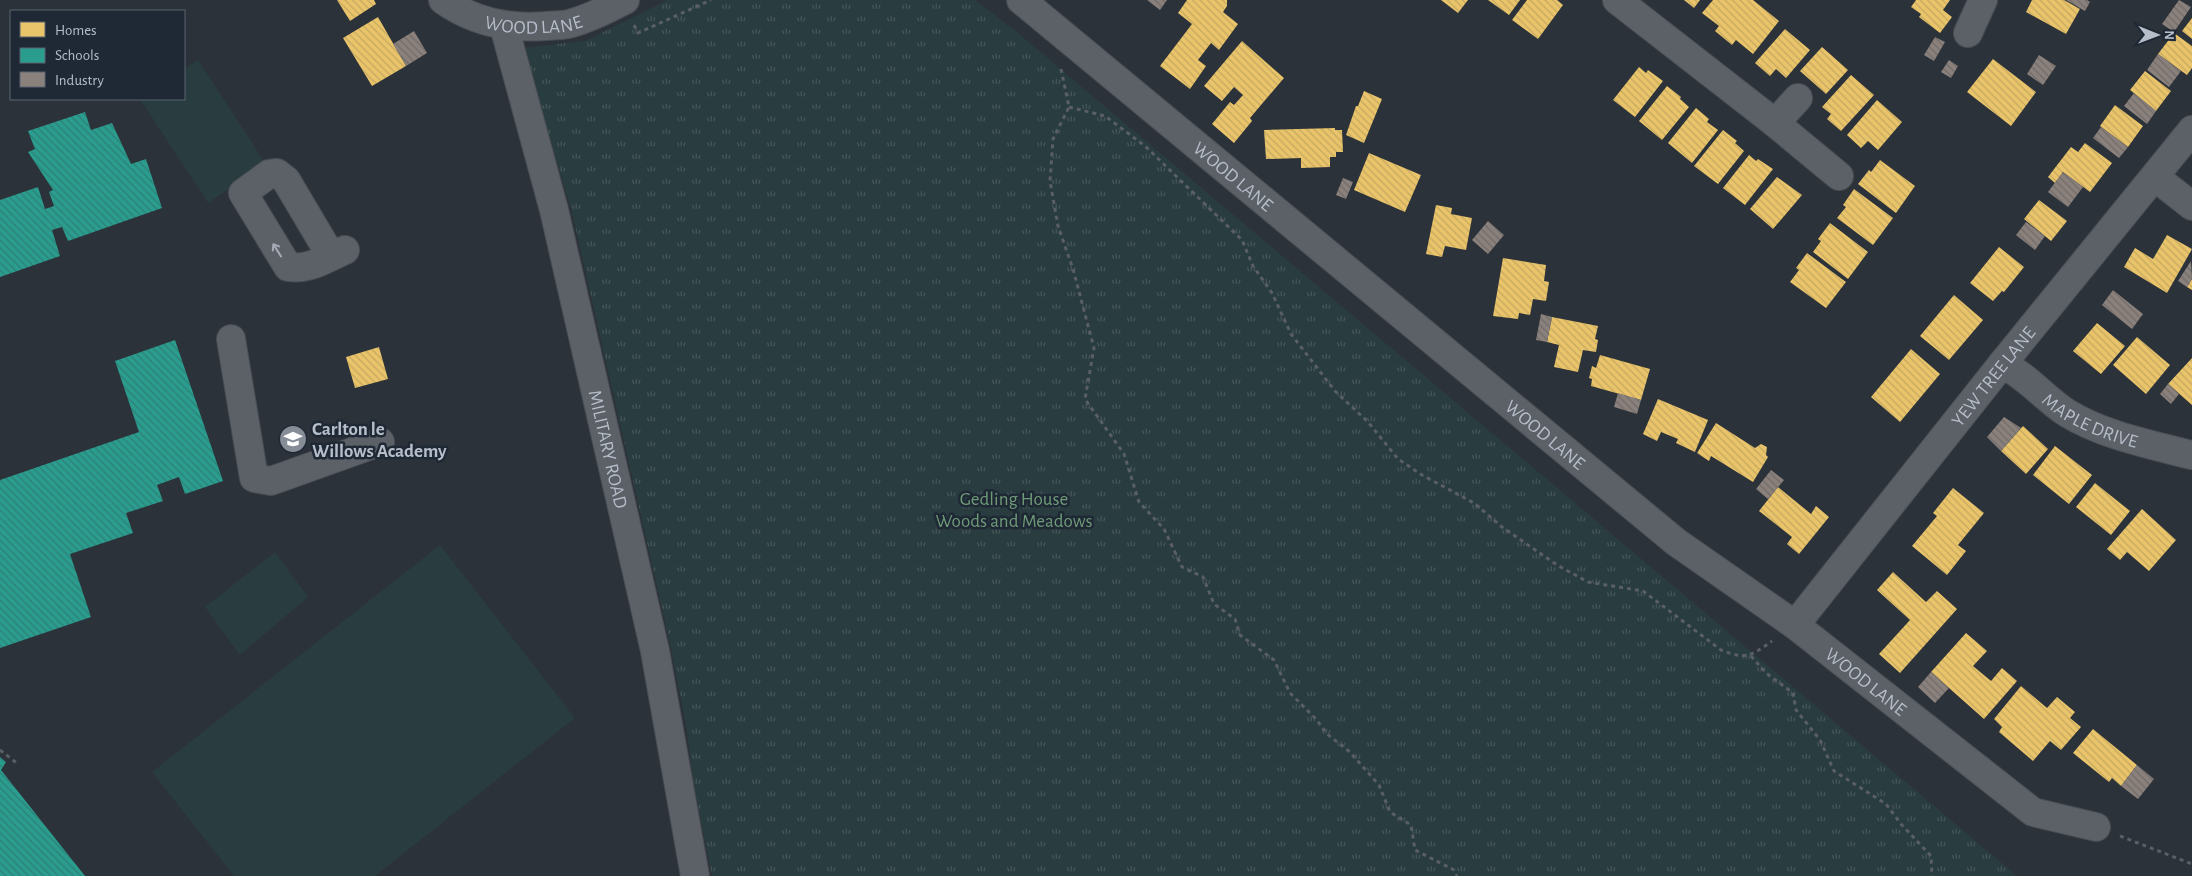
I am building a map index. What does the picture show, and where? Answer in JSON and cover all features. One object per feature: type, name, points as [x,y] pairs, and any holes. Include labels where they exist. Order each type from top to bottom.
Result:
[{"type":"street","name":"WOOD LANE","points":[[442,0],[474,19],[504,26],[531,27],[570,24],[616,5]]},
{"type":"street","name":"WOOD LANE","points":[[1021,0],[1676,542],[1796,625],[2033,812],[2096,827]]},
{"type":"street","points":[[1617,0],[1775,123],[1839,176]]},
{"type":"street","points":[[1968,33],[1984,0]]},
{"type":"street","name":"MILITARY ROAD","points":[[504,26],[554,210],[655,651],[695,876]]},
{"type":"street","points":[[1775,123],[1798,98]]},
{"type":"street","name":"YEW TREE LANE","points":[[1796,625],[2002,364],[2192,130]]},
{"type":"street","points":[[2155,177],[2192,206]]},
{"type":"street","points":[[231,339],[254,478],[271,481],[380,442]]},
{"type":"street","name":"MAPLE DRIVE","points":[[2002,364],[2014,370],[2069,414],[2115,435],[2191,455]]},
{"type":"path","points":[[616,5],[630,18],[638,33],[711,0]]},
{"type":"path","points":[[1055,62],[1061,68],[1069,107],[1053,139],[1050,180],[1058,226],[1073,269],[1094,348],[1085,399],[1124,454],[1138,502],[1164,529],[1182,567],[1203,577],[1214,604],[1235,618],[1240,635],[1274,660],[1290,693],[1316,719],[1327,734],[1350,752],[1379,785],[1390,812],[1411,825],[1415,850],[1454,870],[1457,876]]},
{"type":"path","points":[[1069,107],[1105,116],[1145,146],[1242,240],[1254,266],[1272,293],[1291,334],[1335,391],[1368,422],[1398,459],[1422,475],[1474,503],[1502,527],[1558,565],[1588,582],[1643,591],[1721,650],[1736,656],[1751,656],[1796,625]]},
{"type":"path","points":[[1751,656],[1766,673],[1792,693],[1796,710],[1820,740],[1834,771],[1886,804],[1931,856],[1932,876]]},
{"type":"path","points":[[0,750],[18,764]]},
{"type":"path","points":[[2096,827],[2192,864]]},
{"type":"green space","name":"Gedling House Woods and Meadows","points":[[668,0],[975,0],[1013,29],[2017,876],[712,876],[693,781],[686,724],[669,639],[571,208],[521,48],[585,41]]},
{"type":"green space","points":[[198,60],[266,164],[208,203],[141,100],[185,100],[185,68]]},
{"type":"green space","points":[[440,545],[575,718],[375,876],[234,876],[152,772]]},
{"type":"green space","points":[[275,552],[308,597],[240,655],[205,607]]},
{"type":"building: Homes","points":[[337,0],[374,0],[376,4],[350,21]]},
{"type":"building: Homes","points":[[1187,0],[1227,0],[1227,6],[1223,12],[1238,24],[1219,50],[1211,43],[1198,60],[1206,66],[1190,89],[1160,66],[1192,24],[1178,13]]},
{"type":"building: Homes","points":[[1441,0],[1468,0],[1458,13]]},
{"type":"building: Homes","points":[[1488,0],[1520,0],[1509,15]]},
{"type":"building: Homes","points":[[1527,0],[1557,0],[1563,5],[1538,39],[1512,20]]},
{"type":"building: Homes","points":[[1684,0],[1700,0],[1694,8]]},
{"type":"building: Homes","points":[[1713,0],[1753,0],[1779,21],[1753,54],[1736,40],[1732,45],[1715,31],[1719,26],[1702,13]]},
{"type":"building: Homes","points":[[1916,0],[1950,0],[1943,10],[1952,17],[1940,33],[1919,17],[1921,14],[1911,7]]},
{"type":"building: Homes","points":[[2032,0],[2064,0],[2080,9],[2066,34],[2026,12]]},
{"type":"building: Homes","points":[[378,17],[406,66],[372,86],[343,38]]},
{"type":"building: Homes","points":[[2192,18],[2192,39],[2182,31]]},
{"type":"building: Homes","points":[[1785,29],[1810,50],[1786,78],[1776,69],[1770,76],[1755,63]]},
{"type":"building: Homes","points":[[2174,33],[2192,46],[2192,68],[2187,75],[2158,54]]},
{"type":"building: Homes","points":[[1242,41],[1284,78],[1250,118],[1252,121],[1234,143],[1212,124],[1230,102],[1234,105],[1243,95],[1234,87],[1222,101],[1204,86]]},
{"type":"building: Homes","points":[[1822,47],[1848,70],[1826,94],[1800,71]]},
{"type":"building: Homes","points":[[1993,59],[2036,92],[2011,126],[1967,92]]},
{"type":"building: Homes","points":[[1639,67],[1646,73],[1648,70],[1663,81],[1635,117],[1613,100]]},
{"type":"building: Homes","points":[[2145,71],[2171,91],[2156,111],[2130,90]]},
{"type":"building: Homes","points":[[1851,75],[1874,95],[1841,131],[1827,119],[1831,114],[1822,107]]},
{"type":"building: Homes","points":[[1667,86],[1681,97],[1680,99],[1689,107],[1662,140],[1639,121]]},
{"type":"building: Homes","points":[[1364,91],[1382,99],[1364,143],[1346,135],[1356,106],[1358,106]]},
{"type":"building: Homes","points":[[1877,100],[1902,122],[1878,150],[1868,141],[1861,148],[1847,135]]},
{"type":"building: Homes","points":[[2115,105],[2143,126],[2128,147],[2100,126]]},
{"type":"building: Homes","points":[[1696,108],[1709,119],[1707,122],[1718,130],[1692,163],[1668,143]]},
{"type":"building: Homes","points":[[1335,128],[1335,130],[1342,130],[1343,152],[1336,152],[1336,157],[1330,157],[1330,167],[1301,168],[1301,158],[1266,159],[1264,130]]},
{"type":"building: Homes","points":[[1723,130],[1737,141],[1735,143],[1744,151],[1718,184],[1694,166]]},
{"type":"building: Homes","points":[[2085,143],[2112,163],[2090,192],[2063,172],[2055,183],[2048,177],[2071,147],[2078,152]]},
{"type":"building: Homes","points":[[1369,153],[1421,175],[1405,212],[1354,190]]},
{"type":"building: Homes","points":[[1749,155],[1756,161],[1758,159],[1773,169],[1745,205],[1723,188]]},
{"type":"building: Homes","points":[[1880,160],[1915,186],[1896,213],[1858,184]]},
{"type":"building: Homes","points":[[1777,177],[1802,195],[1773,229],[1750,209]]},
{"type":"building: Homes","points":[[1854,189],[1893,218],[1873,245],[1837,218],[1846,207],[1843,205]]},
{"type":"building: Homes","points":[[2039,200],[2067,221],[2051,241],[2024,219]]},
{"type":"building: Homes","points":[[1436,205],[1452,208],[1451,214],[1472,218],[1466,250],[1445,246],[1442,257],[1426,254]]},
{"type":"building: Homes","points":[[1830,223],[1868,252],[1848,279],[1813,252],[1821,241],[1818,239]]},
{"type":"building: Homes","points":[[2167,235],[2192,249],[2167,293],[2124,267],[2135,248],[2153,259]]},
{"type":"building: Homes","points":[[1999,247],[2024,267],[2004,292],[2002,291],[1993,301],[1970,283]]},
{"type":"building: Homes","points":[[1807,253],[1846,282],[1826,308],[1790,282],[1799,270],[1796,268]]},
{"type":"building: Homes","points":[[1503,258],[1546,265],[1544,281],[1549,282],[1546,301],[1533,299],[1530,315],[1519,313],[1518,319],[1493,316]]},
{"type":"building: Homes","points":[[2192,279],[2192,290],[2187,287]]},
{"type":"building: Homes","points":[[1954,295],[1983,320],[1949,360],[1920,336]]},
{"type":"building: Homes","points":[[1552,317],[1598,326],[1595,339],[1598,340],[1596,352],[1583,350],[1578,372],[1554,367],[1559,345],[1547,342]]},
{"type":"building: Homes","points":[[2097,323],[2125,346],[2101,374],[2073,351]]},
{"type":"building: Homes","points":[[2137,337],[2170,365],[2146,394],[2113,365]]},
{"type":"building: Homes","points":[[379,347],[388,379],[355,388],[346,357]]},
{"type":"building: Homes","points":[[1911,349],[1940,374],[1900,422],[1871,397]]},
{"type":"building: Homes","points":[[1600,355],[1650,369],[1641,400],[1591,386],[1592,379],[1589,378],[1592,366],[1596,368]]},
{"type":"building: Homes","points":[[2192,358],[2192,405],[2168,384]]},
{"type":"building: Homes","points":[[1658,399],[1708,420],[1695,452],[1676,443],[1678,439],[1661,432],[1657,441],[1643,434]]},
{"type":"building: Homes","points":[[1716,423],[1755,448],[1761,444],[1767,447],[1766,455],[1768,457],[1753,482],[1711,456],[1709,461],[1697,453]]},
{"type":"building: Homes","points":[[2023,426],[2048,449],[2026,474],[2001,451]]},
{"type":"building: Homes","points":[[2055,446],[2092,475],[2069,504],[2033,475]]},
{"type":"building: Homes","points":[[2095,483],[2130,511],[2111,535],[2076,507]]},
{"type":"building: Homes","points":[[1778,487],[1811,514],[1816,506],[1829,517],[1799,554],[1787,544],[1792,537],[1759,511]]},
{"type":"building: Homes","points":[[1953,488],[1984,513],[1958,545],[1966,551],[1947,575],[1912,546],[1937,516],[1933,513]]},
{"type":"building: Homes","points":[[2142,509],[2176,540],[2149,571],[2127,552],[2120,560],[2107,549]]},
{"type":"building: Homes","points":[[1893,572],[1926,602],[1937,591],[1957,609],[1900,673],[1879,654],[1910,620],[1877,590]]},
{"type":"building: Homes","points":[[1966,633],[1987,651],[1973,666],[1991,681],[2002,668],[2017,681],[1984,719],[1931,672]]},
{"type":"building: Homes","points":[[2021,686],[2047,708],[2057,697],[2075,712],[2070,718],[2081,727],[2061,750],[2050,741],[2033,761],[1999,732],[2002,727],[1994,719]]},
{"type":"building: Homes","points":[[2093,729],[2137,765],[2121,786],[2112,778],[2109,782],[2073,753]]},
{"type":"building: Schools","points":[[85,112],[91,130],[112,123],[131,164],[146,159],[162,208],[68,241],[62,227],[52,230],[60,256],[0,277],[0,200],[38,187],[45,209],[54,206],[49,192],[53,190],[28,152],[35,149],[28,131]]},
{"type":"building: Schools","points":[[175,340],[223,481],[185,494],[179,477],[157,485],[163,501],[126,513],[133,533],[70,554],[91,617],[0,648],[0,480],[139,432],[115,361]]},
{"type":"building: Schools","points":[[0,757],[6,762],[1,770],[85,876],[0,876]]},
{"type":"building: Industry","points":[[1147,0],[1167,0],[1160,10]]},
{"type":"building: Industry","points":[[2066,0],[2087,0],[2090,2],[2085,11]]},
{"type":"building: Industry","points":[[2179,0],[2191,7],[2174,32],[2162,24]]},
{"type":"building: Industry","points":[[414,31],[427,53],[406,66],[393,44]]},
{"type":"building: Industry","points":[[1935,37],[1945,42],[1934,61],[1924,55]]},
{"type":"building: Industry","points":[[2158,54],[2181,71],[2169,87],[2147,70]]},
{"type":"building: Industry","points":[[2039,55],[2056,66],[2043,85],[2027,74]]},
{"type":"building: Industry","points":[[1949,60],[1958,66],[1951,78],[1941,72]]},
{"type":"building: Industry","points":[[2134,93],[2156,111],[2147,124],[2124,106]]},
{"type":"building: Industry","points":[[2101,127],[2128,147],[2119,158],[2093,138]]},
{"type":"building: Industry","points":[[2063,172],[2083,187],[2068,207],[2048,192]]},
{"type":"building: Industry","points":[[1343,178],[1353,182],[1346,199],[1336,195]]},
{"type":"building: Industry","points":[[1488,221],[1504,235],[1488,254],[1472,240]]},
{"type":"building: Industry","points":[[2026,222],[2045,236],[2035,250],[2016,235]]},
{"type":"building: Industry","points":[[2191,261],[2192,279],[2187,287],[2178,281]]},
{"type":"building: Industry","points":[[2113,290],[2143,314],[2132,329],[2102,305]]},
{"type":"building: Industry","points":[[1541,314],[1552,317],[1547,342],[1536,340]]},
{"type":"building: Industry","points":[[2168,384],[2179,394],[2171,404],[2160,394]]},
{"type":"building: Industry","points":[[1618,393],[1641,400],[1637,414],[1614,407]]},
{"type":"building: Industry","points":[[2004,417],[2021,428],[2001,451],[1987,437]]},
{"type":"building: Industry","points":[[1771,470],[1784,480],[1768,499],[1756,489]]},
{"type":"building: Industry","points":[[1931,672],[1949,688],[1935,703],[1918,687]]},
{"type":"building: Industry","points":[[2137,765],[2154,779],[2138,799],[2121,786]]},
{"type":"place","name":"Carlton le Willows Academy","points":[[293,439]]}]
